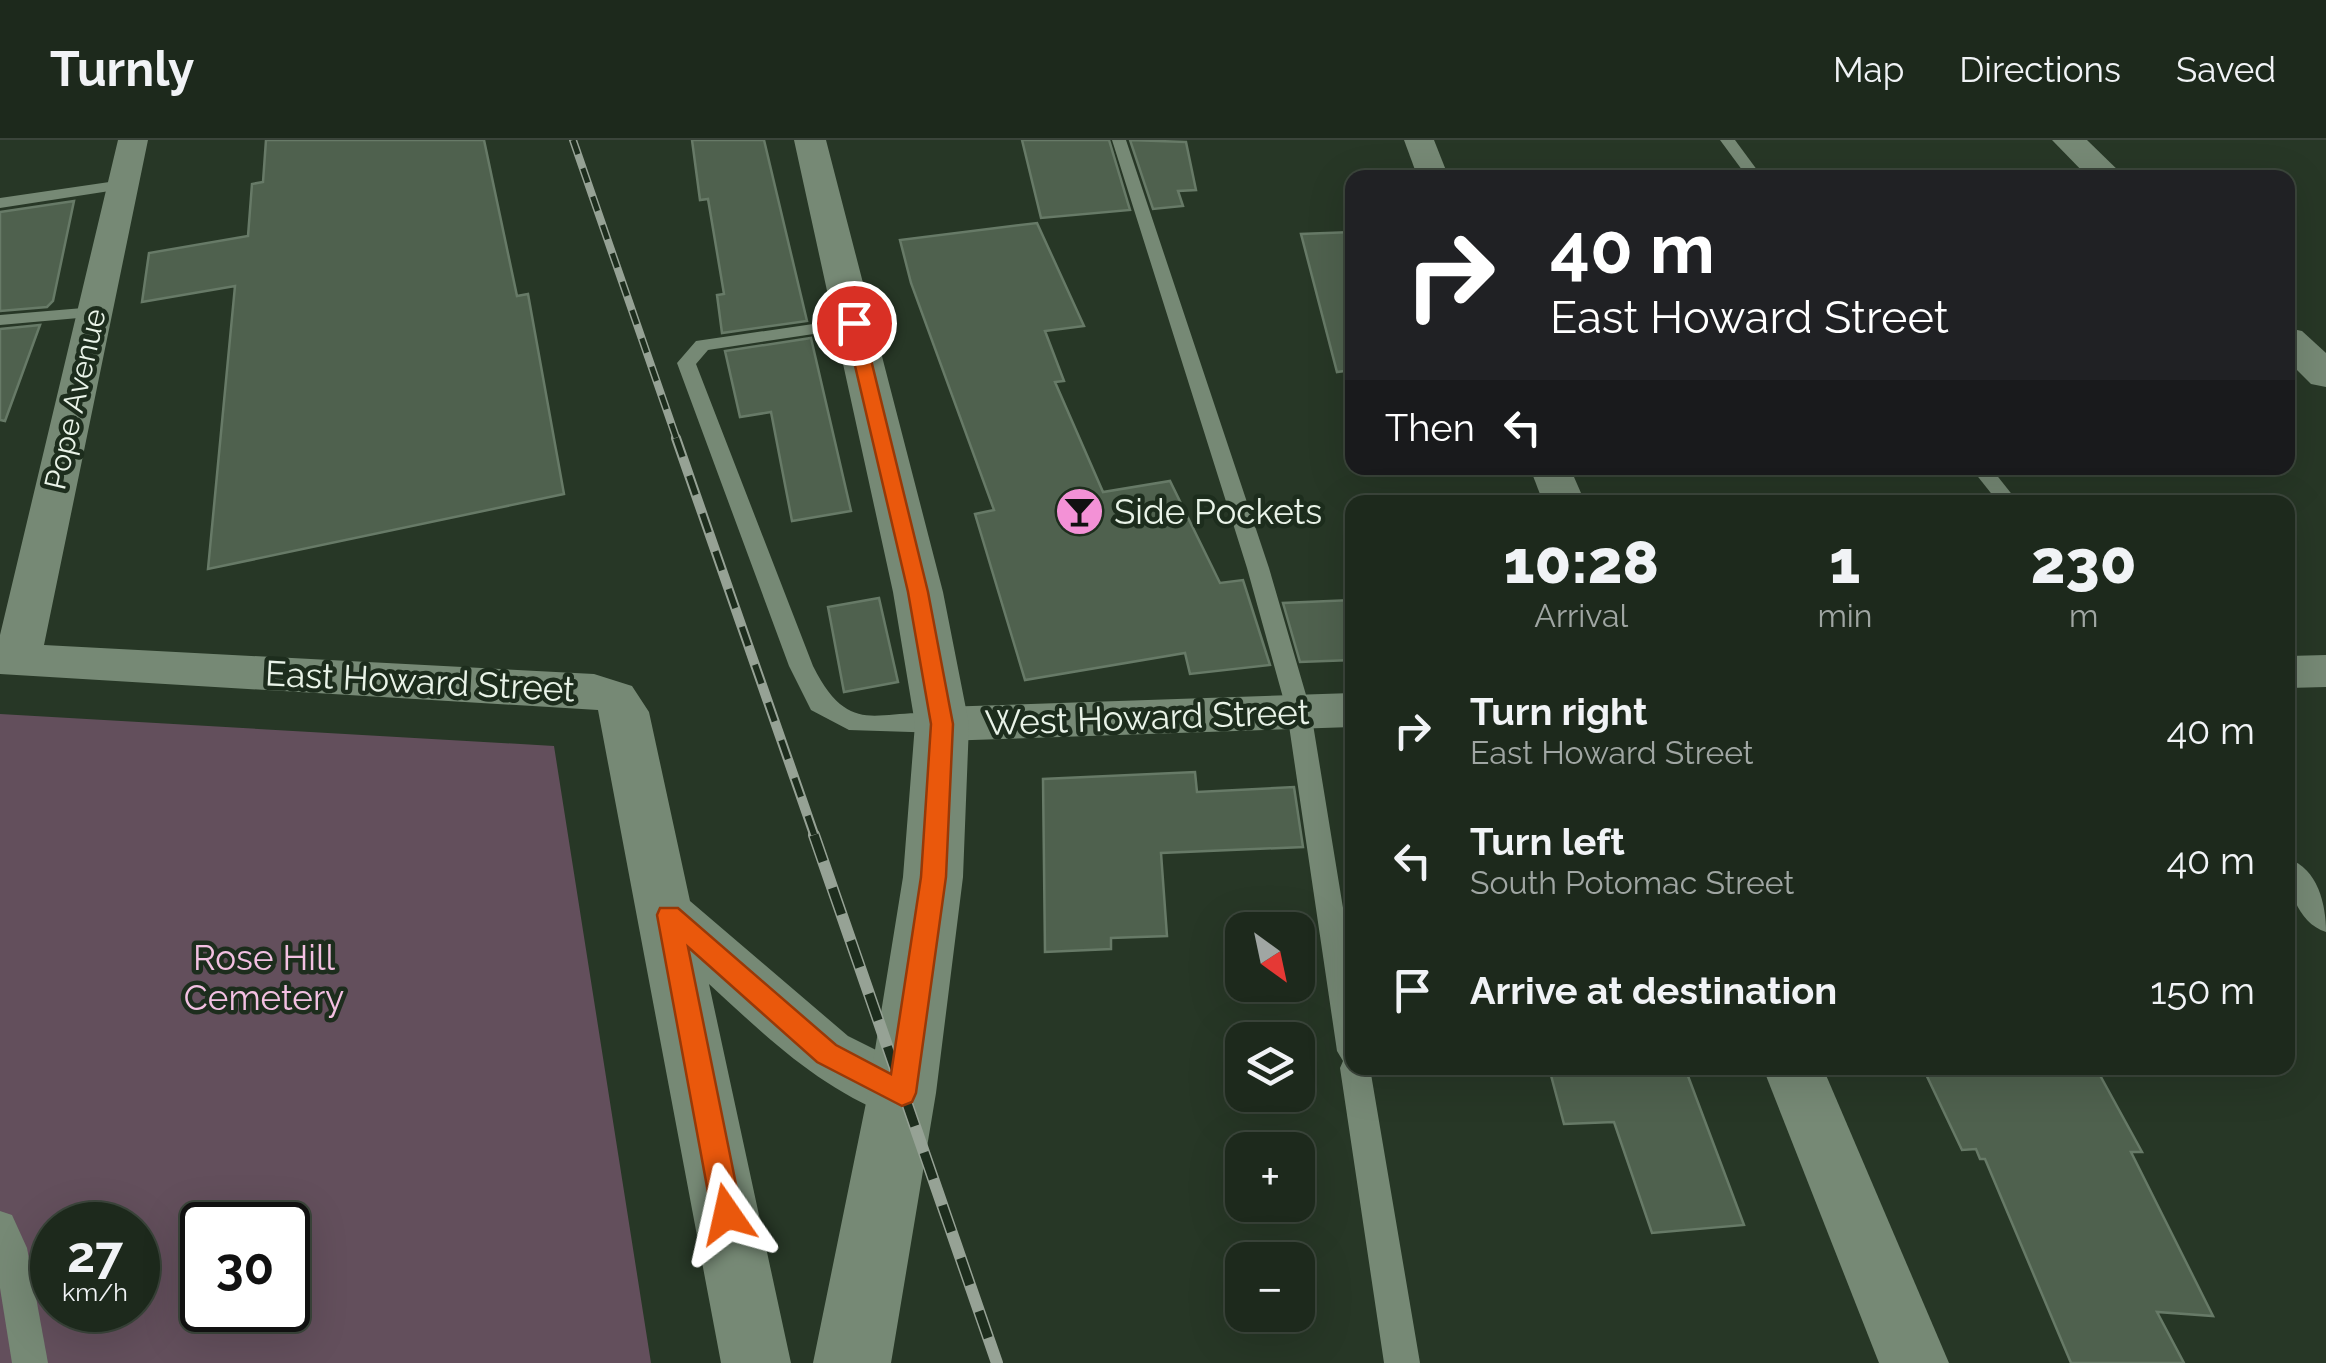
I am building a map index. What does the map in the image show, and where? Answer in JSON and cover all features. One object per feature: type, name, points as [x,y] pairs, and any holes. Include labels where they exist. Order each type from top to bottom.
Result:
[{"type":"main road","points":[[810,140],[918,592],[942,724],[933,877],[902,1093],[852,1363]]},
{"type":"main road","points":[[2068,140],[2100,170]]},
{"type":"main road","points":[[2295,346],[2326,375]]},
{"type":"street","name":"Pope Avenue","points":[[9,658],[95,312],[133,140]]},
{"type":"street","points":[[1418,140],[1431,170]]},
{"type":"street","name":"East Howard Street","points":[[9,658],[594,691],[615,698],[625,712],[669,915],[756,1363]]},
{"type":"street","points":[[2295,672],[2326,671]]},
{"type":"street","name":"West Howard Street","points":[[942,724],[1345,710]]},
{"type":"street","points":[[669,915],[826,1054],[902,1093]]},
{"type":"street","points":[[1796,1075],[1914,1363]]},
{"type":"lane","points":[[1118,140],[1258,568],[1298,712],[1345,1008]]},
{"type":"lane","points":[[1728,140],[1750,170]]},
{"type":"lane","points":[[0,203],[123,184]]},
{"type":"lane","points":[[0,320],[95,312]]},
{"type":"lane","points":[[854,323],[702,345],[686,362],[801,666],[820,704],[858,724],[942,724]]},
{"type":"lane","points":[[1987,475],[2002,495]]},
{"type":"lane","points":[[2295,878],[2326,920]]},
{"type":"lane","points":[[1356,1075],[1402,1363]]},
{"type":"lane","points":[[0,1226],[10,1248],[30,1363]]},
{"type":"green space","name":"Rose Hill Cemetery","points":[[0,714],[554,746],[651,1363],[0,1363]]},
{"type":"building","points":[[266,140],[484,140],[517,296],[528,294],[564,494],[208,569],[235,286],[142,302],[149,253],[248,236],[252,184],[263,182]]},
{"type":"building","points":[[692,140],[764,140],[807,321],[722,333],[717,295],[724,294],[708,199],[700,200]]},
{"type":"building","points":[[1022,140],[1109,140],[1130,210],[1041,218]]},
{"type":"building","points":[[1130,140],[1186,142],[1196,190],[1178,191],[1183,206],[1153,209]]},
{"type":"building","points":[[74,201],[53,301],[47,307],[0,311],[0,212]]},
{"type":"building","points":[[1037,223],[1084,326],[1045,331],[1064,381],[1055,382],[1103,492],[1170,481],[1220,583],[1243,580],[1270,665],[1190,674],[1185,653],[1025,680],[975,514],[994,510],[911,283],[900,240]]},
{"type":"building","points":[[1345,232],[1345,371],[1337,372],[1301,234]]},
{"type":"building","points":[[40,325],[5,421],[0,420],[0,329]]},
{"type":"building","points":[[811,338],[851,511],[792,521],[771,412],[740,417],[725,351]]},
{"type":"building","points":[[879,598],[898,682],[844,692],[828,607]]},
{"type":"building","points":[[1345,600],[1345,660],[1300,662],[1283,603]]},
{"type":"building","points":[[1195,772],[1197,792],[1294,787],[1303,847],[1161,853],[1167,936],[1111,938],[1111,949],[1045,952],[1043,779]]},
{"type":"building","points":[[1551,1075],[1688,1075],[1744,1225],[1652,1233],[1614,1122],[1564,1124]]},
{"type":"building","points":[[1926,1075],[2100,1075],[2142,1152],[2131,1152],[2213,1316],[2157,1312],[2184,1363],[2071,1363],[1985,1159],[1980,1159],[1976,1149],[1962,1150]]},
{"type":"railway","points":[[573,140],[677,440]]},
{"type":"railway","points":[[676,438],[815,837]]},
{"type":"railway","points":[[814,835],[997,1363]]},
{"type":"place","name":"Side Pockets","points":[[1079,511]]},
{"type":"route","points":[[727,1214],[669,915],[826,1054],[902,1093],[933,877],[942,724],[918,592],[854,323]]}]
